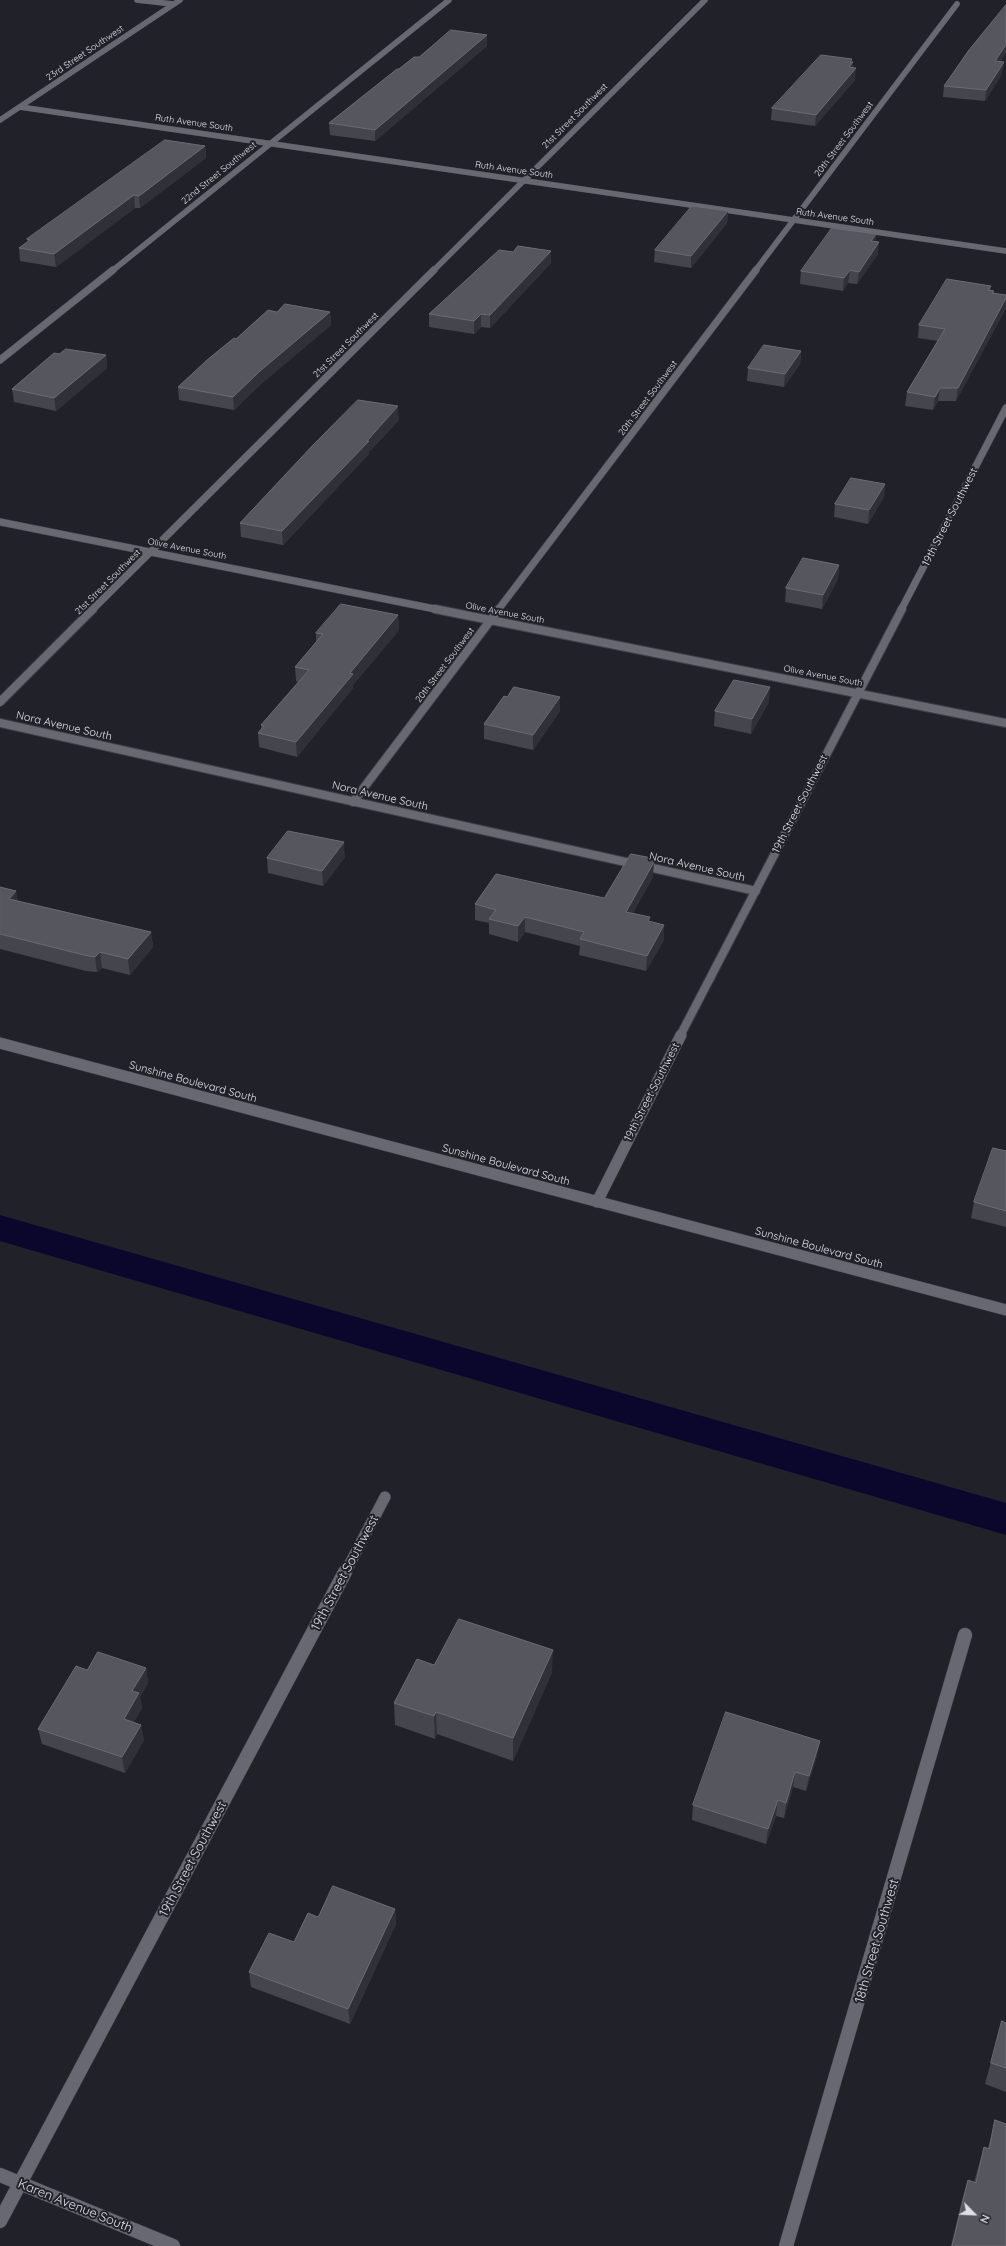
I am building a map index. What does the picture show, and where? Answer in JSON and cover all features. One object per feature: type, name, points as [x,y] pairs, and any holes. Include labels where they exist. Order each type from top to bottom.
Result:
[{"type":"street","points":[[137,0],[173,4]]},
{"type":"street","name":"23rd Street Southwest","points":[[0,120],[180,0]]},
{"type":"street","name":"22nd Street Southwest","points":[[0,360],[449,0]]},
{"type":"street","name":"21st Street Southwest","points":[[0,702],[705,0]]},
{"type":"street","name":"20th Street Southwest","points":[[353,802],[957,4]]},
{"type":"street","name":"Ruth Avenue South","points":[[20,107],[1006,251]]},
{"type":"street","name":"19th Street Southwest","points":[[597,1202],[1006,408]]},
{"type":"street","name":"Olive Avenue South","points":[[0,522],[1006,723]]},
{"type":"street","name":"Nora Avenue South","points":[[0,723],[756,891]]},
{"type":"street","name":"Sunshine Boulevard South","points":[[0,1043],[1006,1310]]},
{"type":"street","name":"19th Street Southwest","points":[[0,2221],[385,1497]]},
{"type":"street","name":"18th Street Southwest","points":[[786,2246],[965,1635]]},
{"type":"street","name":"Karen Avenue South","points":[[0,2175],[173,2246]]},
{"type":"building","points":[[1006,5],[1006,45],[995,61],[1004,62],[986,90],[944,86],[969,50]]},
{"type":"building","points":[[451,30],[487,35],[375,130],[329,123],[397,69],[414,57],[419,57]]},
{"type":"building","points":[[821,55],[852,59],[850,62],[853,62],[849,67],[856,68],[816,115],[772,108]]},
{"type":"building","points":[[165,140],[205,146],[139,196],[134,195],[54,254],[19,248],[30,240],[27,239]]},
{"type":"building","points":[[692,206],[728,211],[691,256],[655,250]]},
{"type":"building","points":[[832,228],[876,234],[871,241],[879,242],[859,272],[850,270],[844,278],[801,271]]},
{"type":"building","points":[[518,246],[551,251],[490,315],[481,314],[474,321],[429,314],[499,250],[513,252]]},
{"type":"building","points":[[947,279],[991,286],[988,290],[994,291],[992,293],[1006,295],[1006,298],[958,388],[940,388],[935,397],[907,392],[945,329],[919,325]]},
{"type":"building","points":[[285,304],[330,312],[260,371],[233,397],[178,387],[207,360],[234,338],[236,339],[268,310],[277,312]]},
{"type":"building","points":[[764,345],[801,351],[785,374],[748,368]]},
{"type":"building","points":[[66,349],[106,355],[54,398],[12,389],[54,353],[59,354]]},
{"type":"building","points":[[358,400],[398,406],[367,441],[369,441],[282,531],[240,523],[314,444]]},
{"type":"building","points":[[851,478],[885,484],[869,510],[835,504]]},
{"type":"building","points":[[803,558],[839,565],[823,595],[786,588]]},
{"type":"building","points":[[341,604],[398,615],[350,673],[353,674],[296,742],[258,733],[264,726],[261,725],[309,670],[295,667],[323,634],[316,633]]},
{"type":"building","points":[[734,680],[770,687],[752,719],[715,711]]},
{"type":"building","points":[[514,687],[560,697],[533,735],[484,724],[504,696],[507,697]]},
{"type":"building","points":[[288,831],[344,842],[322,871],[267,858]]},
{"type":"building","points":[[631,854],[647,857],[654,862],[626,912],[650,917],[648,921],[664,925],[647,956],[580,939],[584,932],[525,917],[518,926],[489,919],[496,910],[475,904],[496,874],[604,898]]},
{"type":"building","points":[[0,887],[16,891],[9,899],[151,932],[128,959],[100,952],[95,957],[84,955],[0,934]]},
{"type":"building","points":[[993,1148],[1006,1151],[1006,1211],[974,1202]]},
{"type":"building","points":[[459,1619],[553,1650],[513,1738],[436,1712],[434,1716],[394,1703],[417,1659],[434,1665]]},
{"type":"building","points":[[98,1652],[146,1668],[132,1691],[139,1693],[124,1719],[141,1725],[122,1757],[38,1729],[76,1666],[87,1670]]},
{"type":"building","points":[[726,1712],[820,1741],[809,1776],[795,1772],[786,1803],[778,1800],[768,1829],[693,1805]]},
{"type":"building","points":[[333,1886],[395,1909],[348,2009],[249,1972],[269,1933],[294,1942],[308,1913],[318,1917]]},
{"type":"building","points":[[1002,2021],[1006,2023],[1006,2068],[991,2063]]},
{"type":"building","points":[[995,2120],[1006,2124],[1006,2246],[952,2246],[968,2180],[976,2183],[984,2147],[989,2149]]},
{"type":"waterway","points":[[0,1228],[1006,1519]]}]
